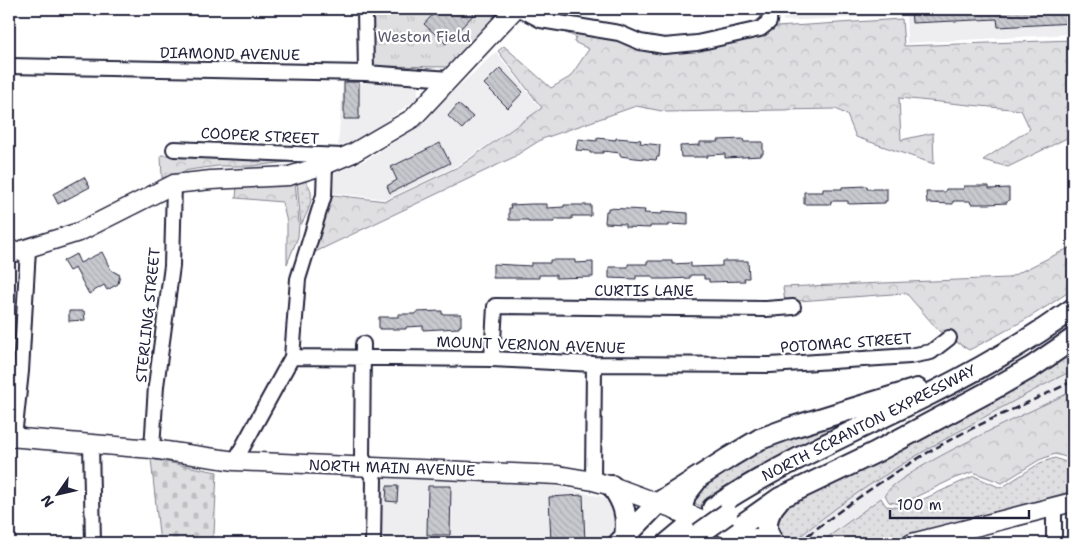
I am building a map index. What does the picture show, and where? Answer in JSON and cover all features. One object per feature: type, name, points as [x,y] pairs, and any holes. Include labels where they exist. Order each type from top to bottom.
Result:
[{"type":"highway","name":"NORTH SCRANTON EXPRESSWAY","points":[[726,524],[755,481],[792,460],[930,394],[1015,347],[1073,309]]},
{"type":"highway","name":"NORTH SCRANTON EXPRESSWAY","points":[[668,543],[688,529],[726,524],[761,492],[805,468],[986,380],[1023,360],[1073,327]]},
{"type":"highway","points":[[726,524],[874,453],[988,392],[1032,367],[1073,338]]},
{"type":"highway","points":[[622,540],[658,503],[745,448],[777,432],[972,371]]},
{"type":"highway","points":[[688,529],[688,490],[699,478]]},
{"type":"highway","points":[[602,484],[619,497],[626,512],[627,527],[622,540]]},
{"type":"highway","points":[[761,542],[768,534],[767,521],[770,510],[780,498]]},
{"type":"main road","points":[[9,254],[79,232],[174,184],[289,176],[326,165],[346,156],[413,118],[515,9]]},
{"type":"main road","name":"NORTH MAIN AVENUE","points":[[11,437],[91,443],[235,461],[549,474],[602,484],[658,503],[688,529],[726,524],[761,542]]},
{"type":"main road","points":[[912,543],[1073,502]]},
{"type":"street","points":[[366,9],[366,73]]},
{"type":"street","points":[[520,9],[541,20],[619,33],[640,42],[664,46],[697,43],[760,29],[770,22],[770,9]]},
{"type":"street","name":"DIAMOND AVENUE","points":[[9,66],[366,73],[450,79]]},
{"type":"street","name":"COOPER STREET","points":[[174,149],[346,156]]},
{"type":"street","points":[[235,461],[292,357],[298,279],[324,195],[326,165]]},
{"type":"street","name":"STERLING STREET","points":[[152,450],[156,386],[172,266],[174,184]]},
{"type":"street","points":[[11,437],[21,372],[28,249]]},
{"type":"street","name":"CURTIS LANE","points":[[492,359],[495,306],[766,309],[793,307]]},
{"type":"street","name":"POTOMAC STREET","points":[[770,365],[910,356],[931,352],[948,338]]},
{"type":"street","points":[[363,351],[362,457],[374,480],[373,543]]},
{"type":"street","name":"MOUNT VERNON AVENUE","points":[[292,357],[363,351],[594,364],[770,365]]},
{"type":"street","points":[[594,364],[602,484]]},
{"type":"street","points":[[91,443],[93,543]]},
{"type":"street","points":[[1054,507],[1054,543]]},
{"type":"shaded area","points":[[782,9],[1073,9],[1073,34],[907,43],[906,15],[783,21]]},
{"type":"shaded area","points":[[496,52],[541,109],[458,165],[387,199],[333,193],[335,173],[366,160],[407,134]]},
{"type":"shaded area","points":[[343,83],[407,83],[418,86],[418,98],[362,138],[338,146]]},
{"type":"shaded area","points":[[1073,370],[1073,391],[911,472],[887,490],[885,495],[820,543],[794,542],[844,501],[873,482],[977,420]]},
{"type":"shaded area","points":[[383,478],[550,485],[607,498],[614,504],[619,516],[614,539],[608,543],[423,543],[381,540]]},
{"type":"green space","name":"Weston Field","points":[[371,9],[504,9],[449,67],[372,66]]},
{"type":"green space","points":[[902,19],[904,46],[1073,40],[1073,130],[1065,139],[1008,167],[983,160],[1030,129],[1021,110],[899,98],[901,140],[933,133],[934,164],[856,137],[847,115],[836,109],[667,112],[636,106],[542,139],[512,158],[311,254],[333,195],[386,201],[460,166],[542,108],[498,51],[504,46],[551,88],[570,77],[589,49],[574,42],[576,37],[545,25],[621,41],[629,46],[645,48],[746,38],[776,27]]},
{"type":"green space","points":[[161,155],[305,160],[252,166],[218,166],[189,170],[162,178]]},
{"type":"green space","points":[[303,180],[310,189],[311,201],[301,225],[297,182]]},
{"type":"green space","points":[[295,182],[299,223],[298,237],[287,264],[287,222],[282,202],[236,198],[237,186]]},
{"type":"green space","points":[[1073,246],[1073,289],[1048,306],[969,350],[939,331],[906,293],[785,302],[783,287],[1008,278]]},
{"type":"green space","points":[[1073,350],[1073,370],[1013,401],[900,466],[838,507],[794,542],[777,534],[772,515],[781,508],[858,468],[873,466]]},
{"type":"green space","points":[[1073,391],[1073,459],[1055,454],[1039,460],[1002,483],[973,472],[955,478],[901,504],[889,502],[885,495],[894,485],[914,471],[971,440]]},
{"type":"green space","points":[[865,413],[748,474],[700,506],[694,503],[692,499],[695,490],[758,447]]},
{"type":"green space","points":[[1055,458],[1073,465],[1073,491],[877,543],[820,543],[881,498],[886,506],[904,508],[974,476],[1001,488],[1040,463]]},
{"type":"green space","points":[[151,459],[217,472],[214,534],[206,543],[160,543]]},
{"type":"building","points":[[438,9],[468,9],[474,14],[446,44],[424,24]]},
{"type":"building","points":[[911,9],[1073,9],[1073,23],[998,27],[997,19],[912,23]]},
{"type":"building","points":[[500,68],[523,92],[508,108],[484,84]]},
{"type":"building","points":[[344,82],[359,82],[359,119],[344,119]]},
{"type":"building","points":[[458,104],[473,117],[462,129],[448,116]]},
{"type":"building","points":[[597,138],[641,140],[640,143],[660,145],[659,157],[656,160],[620,156],[620,153],[603,151],[603,153],[590,153],[590,151],[576,150],[578,139],[597,141]]},
{"type":"building","points":[[743,139],[744,142],[763,142],[763,154],[761,156],[725,158],[725,154],[707,155],[708,157],[681,157],[680,146],[700,145],[700,142],[718,142],[718,140]]},
{"type":"building","points":[[440,143],[450,163],[390,193],[387,186],[397,180],[391,167]]},
{"type":"building","points":[[84,177],[90,187],[58,204],[53,194]]},
{"type":"building","points":[[867,186],[867,189],[887,189],[887,201],[885,203],[848,204],[848,201],[831,201],[831,204],[804,204],[804,192],[823,192],[823,189]]},
{"type":"building","points":[[964,186],[989,186],[989,189],[1009,188],[1009,200],[1007,203],[989,204],[971,204],[970,201],[953,201],[953,204],[927,203],[926,192],[964,189]]},
{"type":"building","points":[[547,204],[547,208],[564,207],[564,205],[591,205],[591,216],[572,216],[572,219],[554,219],[554,222],[509,220],[510,205]]},
{"type":"building","points":[[608,208],[645,210],[644,213],[662,214],[662,211],[688,213],[688,225],[669,224],[669,226],[650,226],[650,228],[625,227],[625,224],[605,223]]},
{"type":"building","points":[[102,252],[111,270],[120,275],[118,284],[107,290],[104,285],[89,294],[75,268],[69,271],[63,261],[76,254],[80,263]]},
{"type":"building","points":[[550,260],[575,260],[575,263],[593,262],[593,277],[556,278],[556,275],[539,275],[539,278],[493,278],[493,264],[531,266],[531,263],[550,263]]},
{"type":"building","points":[[647,261],[672,261],[672,264],[691,263],[691,267],[722,266],[722,261],[748,261],[749,278],[744,278],[745,281],[709,282],[709,279],[704,279],[704,275],[690,275],[690,278],[669,279],[653,279],[653,276],[636,276],[636,279],[609,278],[609,267],[647,264]]},
{"type":"building","points":[[69,311],[84,311],[85,320],[69,321]]},
{"type":"building","points":[[442,311],[442,314],[461,314],[461,326],[459,328],[423,330],[423,326],[406,327],[406,329],[379,329],[379,317],[398,317],[398,314]]},
{"type":"building","points":[[387,486],[398,486],[397,502],[386,501]]},
{"type":"building","points":[[428,486],[451,486],[450,535],[427,535]]},
{"type":"building","points":[[583,495],[585,542],[551,543],[549,497]]},
{"type":"railway","points":[[798,543],[858,498],[920,458],[963,433],[1073,381]]}]
